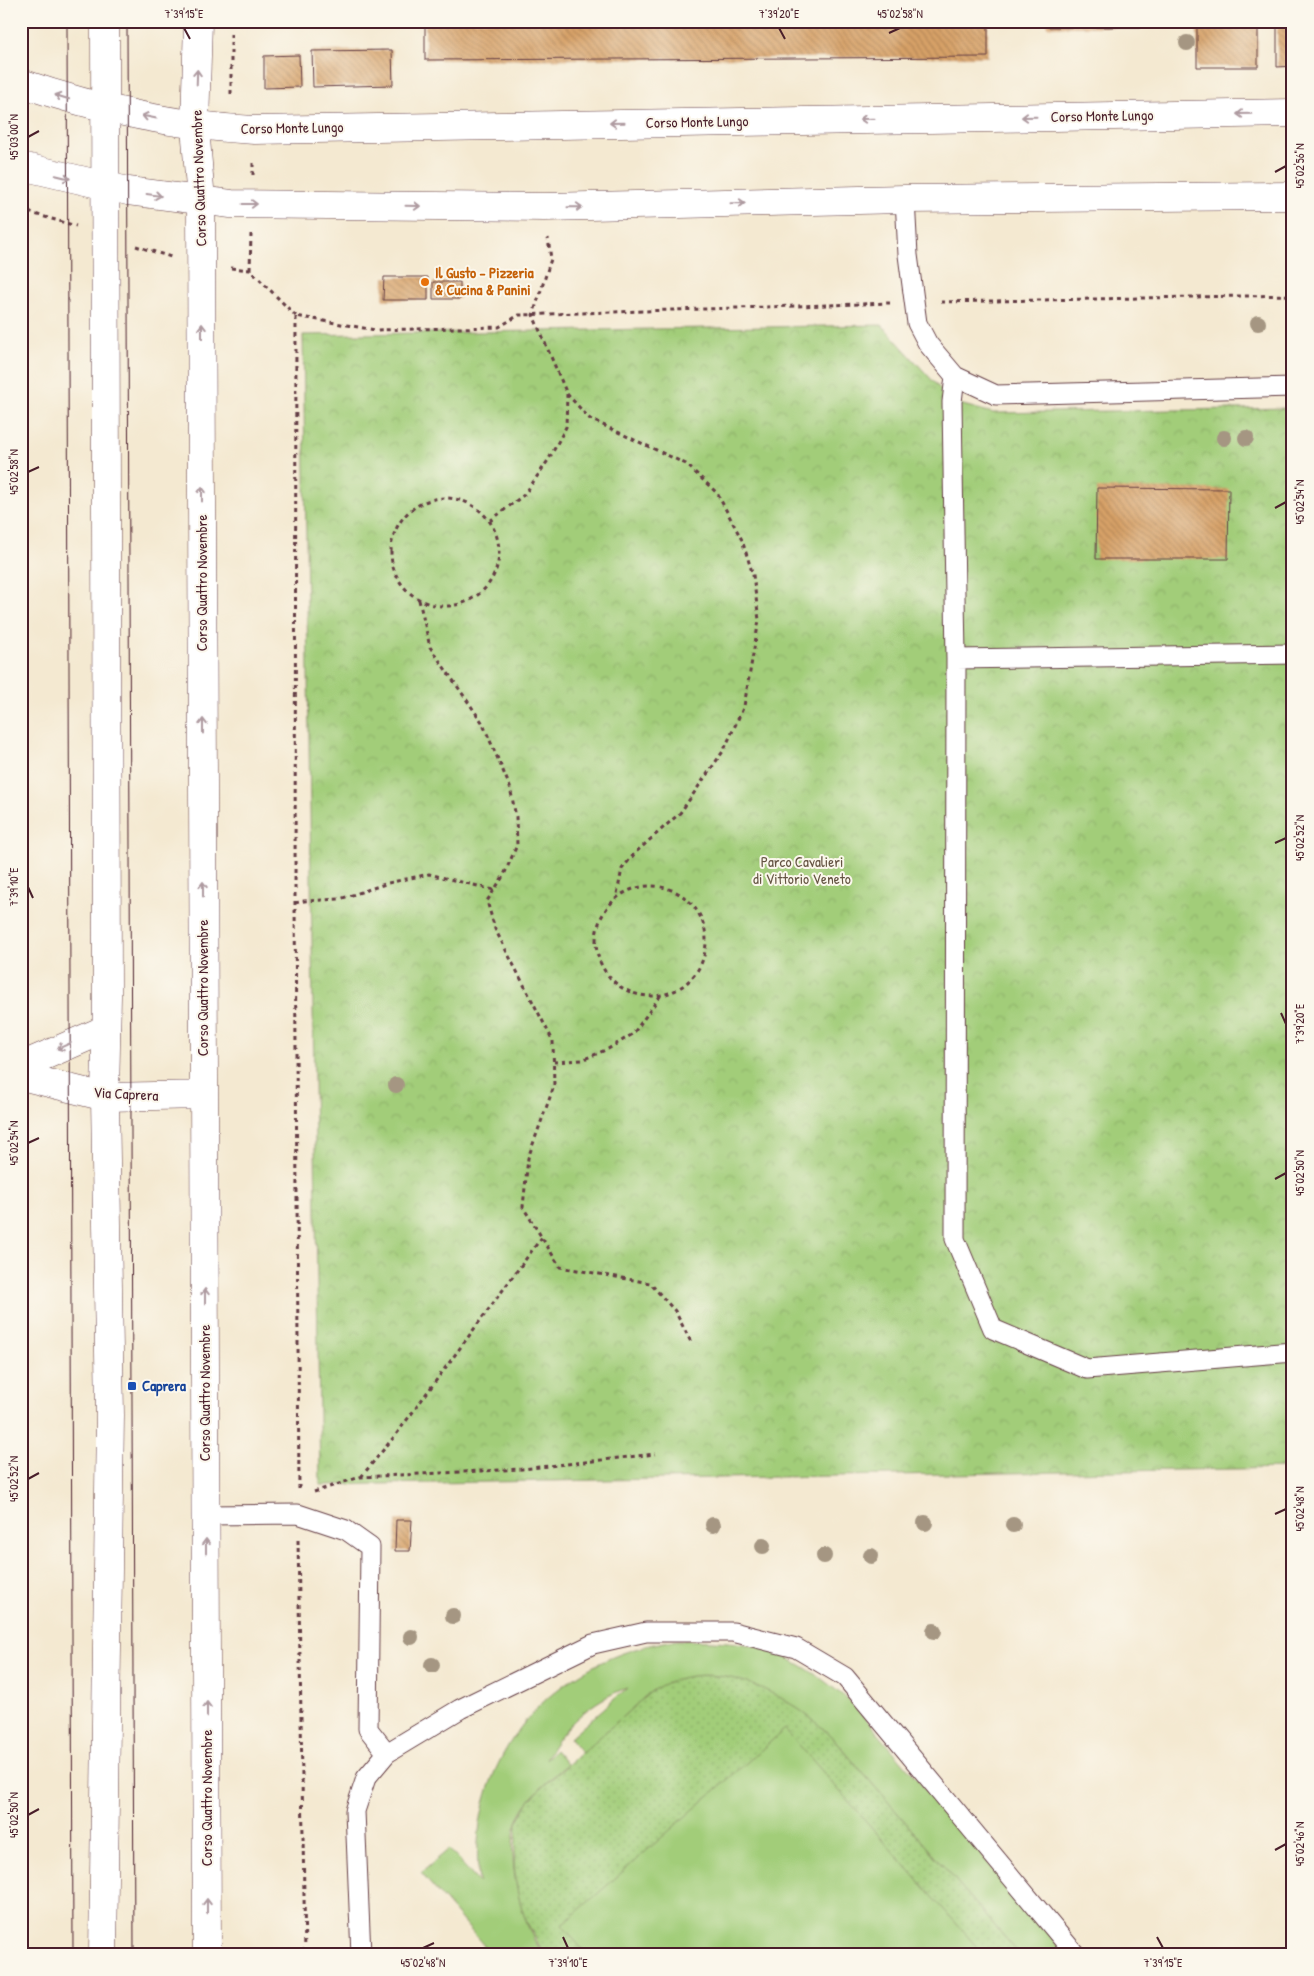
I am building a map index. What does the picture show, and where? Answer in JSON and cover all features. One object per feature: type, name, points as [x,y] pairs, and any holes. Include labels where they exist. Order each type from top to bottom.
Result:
[{"type":"main road","points":[[103,1955],[110,1415],[105,1097],[105,21]]},
{"type":"main road","name":"Corso Quattro Novembre","points":[[198,21],[195,126],[202,202],[207,1955]]},
{"type":"main road","name":"Corso Monte Lungo","points":[[21,83],[67,98],[195,126],[278,130],[403,126],[1293,113]]},
{"type":"main road","points":[[21,166],[106,187],[202,202],[231,204],[545,207],[905,200],[1293,196]]},
{"type":"main road","points":[[21,1066],[106,1028]]},
{"type":"main road","name":"Via Caprera","points":[[21,1076],[105,1097],[204,1095]]},
{"type":"lane","points":[[905,200],[908,255],[917,323],[928,344],[955,376],[996,395],[1293,387]]},
{"type":"lane","points":[[955,376],[952,402],[956,658],[956,1239],[993,1329],[1087,1369],[1293,1352]]},
{"type":"lane","points":[[956,658],[1293,654]]},
{"type":"lane","points":[[206,1515],[299,1505],[346,1530],[370,1547],[368,1729],[387,1754]]},
{"type":"lane","points":[[361,1955],[355,1811],[366,1778],[387,1754],[460,1709],[593,1644],[646,1632],[733,1632],[796,1648],[845,1677],[1076,1955]]},
{"type":"lane","points":[[360,1914],[375,1955]]},
{"type":"path","points":[[231,31],[231,107]]},
{"type":"path","points":[[545,207],[551,259],[533,315],[566,394],[590,419],[686,464],[717,493],[742,540],[752,576],[759,620],[744,706],[724,750],[680,814],[642,847],[622,869],[616,899]]},
{"type":"path","points":[[250,270],[296,316],[375,330],[498,327],[519,315],[915,303],[1293,295]]},
{"type":"path","points":[[296,316],[295,903],[299,1505],[305,1955]]},
{"type":"path","points":[[490,521],[524,494],[549,459],[566,427],[566,394]]},
{"type":"path","points":[[444,498],[462,500],[478,508],[490,521],[498,537],[500,555],[496,573],[486,588],[472,600],[454,605],[436,606],[419,600],[405,589],[396,574],[391,557],[393,539],[400,523],[412,510],[427,501],[444,498]]},
{"type":"path","points":[[419,600],[430,647],[482,722],[510,787],[516,817],[517,845],[504,875],[487,901],[495,929],[554,1041],[554,1086],[528,1158],[523,1207],[560,1266],[650,1284],[675,1311],[692,1344]]},
{"type":"path","points":[[295,903],[340,899],[388,883],[429,874],[494,890]]},
{"type":"path","points":[[649,886],[667,888],[683,896],[696,909],[704,925],[706,943],[702,961],[693,977],[679,988],[662,995],[644,996],[626,990],[612,980],[601,965],[596,948],[597,930],[604,912],[616,899],[631,890],[649,886]]},
{"type":"path","points":[[554,1062],[582,1060],[608,1049],[632,1034],[662,995]]},
{"type":"path","points":[[360,1477],[398,1432],[542,1237]]},
{"type":"path","points":[[299,1505],[360,1477],[522,1468],[655,1454]]},
{"type":"green space","name":"Parco Cavalieri di Vittorio Veneto","points":[[882,325],[952,402],[993,413],[1293,408],[1293,1468],[320,1485],[303,335]]},
{"type":"green space","points":[[677,1640],[733,1642],[765,1649],[801,1665],[843,1695],[853,1704],[1067,1955],[1020,1955],[833,1738],[815,1721],[794,1706],[747,1682],[722,1676],[697,1676],[672,1681],[649,1693],[582,1753],[570,1738],[627,1688],[591,1707],[560,1736],[546,1759],[555,1750],[567,1764],[526,1805],[517,1822],[514,1836],[514,1872],[517,1891],[528,1927],[544,1955],[492,1955],[421,1873],[449,1849],[479,1883],[478,1837],[487,1794],[503,1755],[526,1720],[556,1691],[592,1667],[632,1650]]},
{"type":"green space","points":[[684,1675],[722,1676],[742,1680],[771,1692],[798,1708],[822,1728],[833,1738],[1020,1955],[544,1955],[522,1913],[517,1890],[514,1865],[517,1823],[528,1802],[540,1789],[649,1693],[661,1684]]},
{"type":"green space","points":[[785,1729],[984,1955],[587,1955],[562,1925]]},
{"type":"building","points":[[425,21],[988,21],[988,57],[425,60]]},
{"type":"building","points":[[1047,21],[1143,21],[1142,27],[1047,27]]},
{"type":"building","points":[[1197,21],[1258,21],[1258,67],[1197,67]]},
{"type":"building","points":[[1277,21],[1293,21],[1293,66],[1277,67]]},
{"type":"building","points":[[392,50],[393,85],[313,87],[312,51]]},
{"type":"building","points":[[299,55],[300,87],[264,88],[264,56]]},
{"type":"building","points":[[384,277],[428,277],[428,300],[383,300]]},
{"type":"building","points":[[433,282],[460,282],[460,299],[433,299]]},
{"type":"building","points":[[1097,488],[1229,489],[1228,559],[1096,559]]},
{"type":"building","points":[[396,1520],[412,1520],[410,1551],[395,1551]]},
{"type":"tram line","points":[[67,21],[73,1955]]},
{"type":"tram line","points":[[127,21],[134,1955]]},
{"type":"place","name":"Il Gusto - Pizzeria & Cucina & Panini","points":[[425,282]]},
{"type":"place","name":"Caprera","points":[[132,1386]]}]
